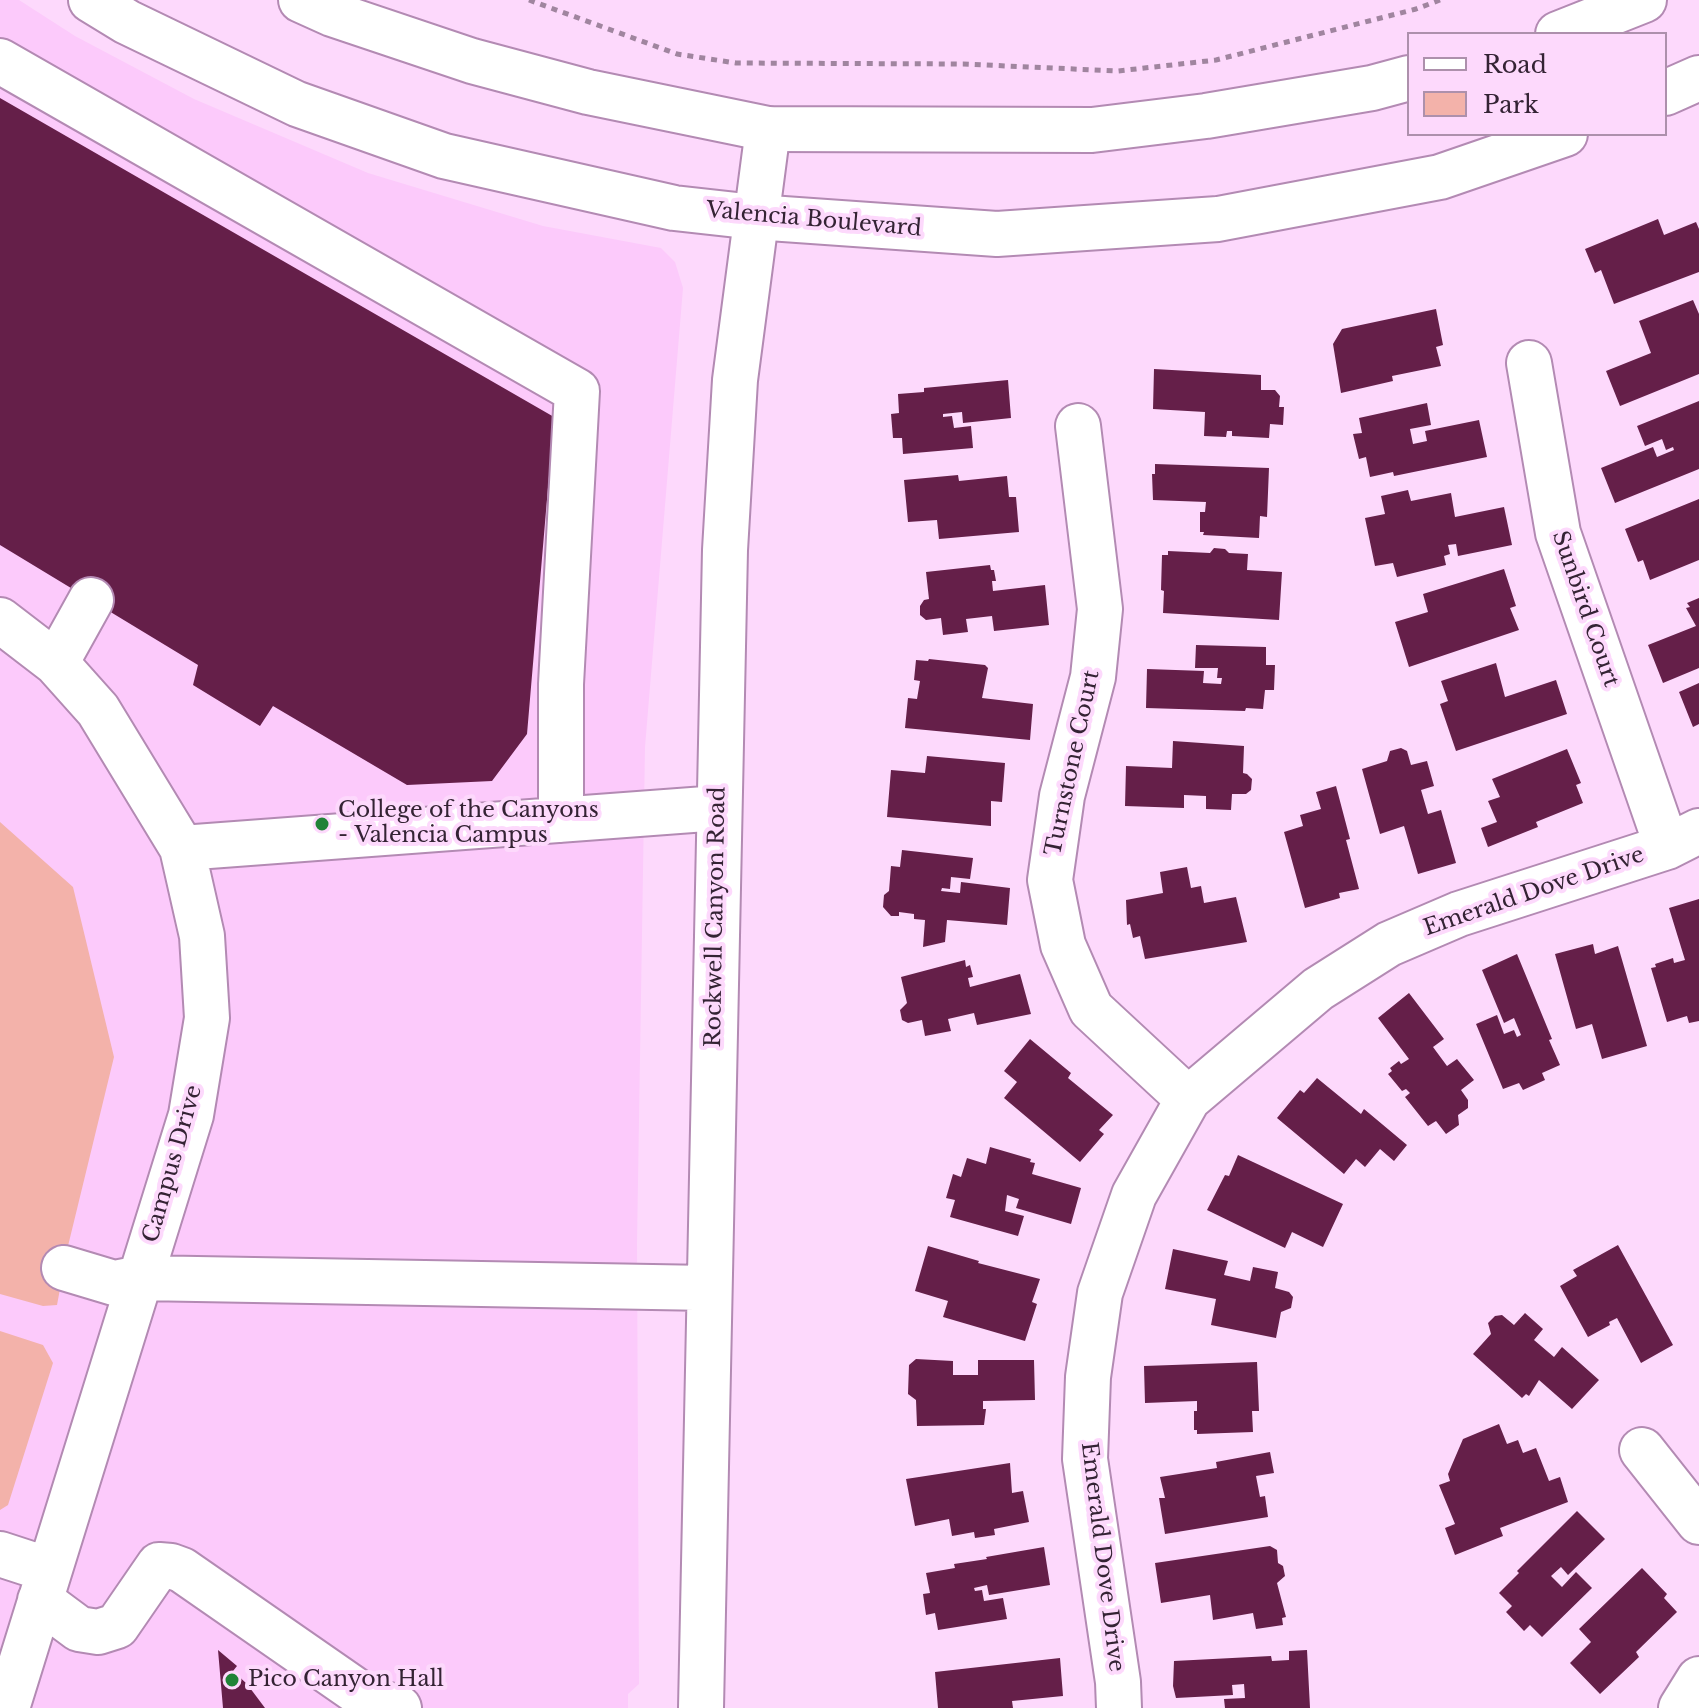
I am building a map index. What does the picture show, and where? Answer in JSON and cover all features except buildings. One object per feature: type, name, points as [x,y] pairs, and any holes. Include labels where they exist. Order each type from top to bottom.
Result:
[{"type":"street","name":"Valencia Boulevard","points":[[91,0],[127,22],[297,104],[444,156],[674,208],[755,217],[997,234],[1218,219],[1440,177],[1559,136]]},
{"type":"street","points":[[301,0],[332,14],[472,61],[588,92],[768,129],[1092,130],[1206,116],[1372,88],[1407,79]]},
{"type":"street","points":[[1563,32],[1644,0]]},
{"type":"street","points":[[0,61],[577,391],[561,684],[561,820]]},
{"type":"street","points":[[1667,92],[1699,78]]},
{"type":"street","name":"Rockwell Canyon Road","points":[[701,1708],[725,550],[735,380],[768,129]]},
{"type":"street","name":"Sunbird Court","points":[[1529,363],[1558,533],[1683,839]]},
{"type":"street","name":"Turnstone Court","points":[[1078,426],[1100,609],[1093,677],[1062,796],[1050,880],[1063,945],[1091,1009],[1188,1099]]},
{"type":"street","points":[[56,663],[91,600]]},
{"type":"street","name":"Campus Drive","points":[[0,620],[56,663],[98,710],[182,848],[202,936],[207,1018],[191,1115],[7,1708]]},
{"type":"street","points":[[182,848],[719,808]]},
{"type":"street","name":"Emerald Dove Drive","points":[[1119,1708],[1118,1682],[1085,1459],[1088,1377],[1100,1293],[1134,1195],[1188,1099],[1318,989],[1389,944],[1459,914],[1683,839]]},
{"type":"street","points":[[64,1268],[114,1283],[140,1278],[709,1288]]},
{"type":"street","points":[[1642,1450],[1699,1522]]},
{"type":"street","points":[[0,1554],[45,1585],[79,1629],[98,1632],[117,1626],[159,1565],[171,1566],[332,1677],[368,1699],[399,1708]]},
{"type":"street","points":[[1681,1708],[1699,1679]]},
{"type":"path","points":[[529,0],[677,54],[736,63],[963,64],[1118,71],[1216,60],[1416,9],[1440,0]]},
{"type":"shaded area","name":"College of the Canyons - Valencia Campus","points":[[0,0],[19,0],[75,36],[194,99],[368,173],[543,226],[661,248],[675,262],[683,288],[645,747],[637,1243],[639,1684],[628,1694],[628,1708],[0,1708]]},
{"type":"green space","points":[[0,822],[73,887],[114,1057],[68,1246],[57,1305],[43,1306],[0,1294]]},
{"type":"green space","points":[[0,1331],[43,1345],[53,1363],[8,1505],[0,1510]]},
{"type":"place","name":"College of the Canyons - Valencia Campus","points":[[322,824]]},
{"type":"place","name":"Pico Canyon Hall","points":[[232,1680]]}]
